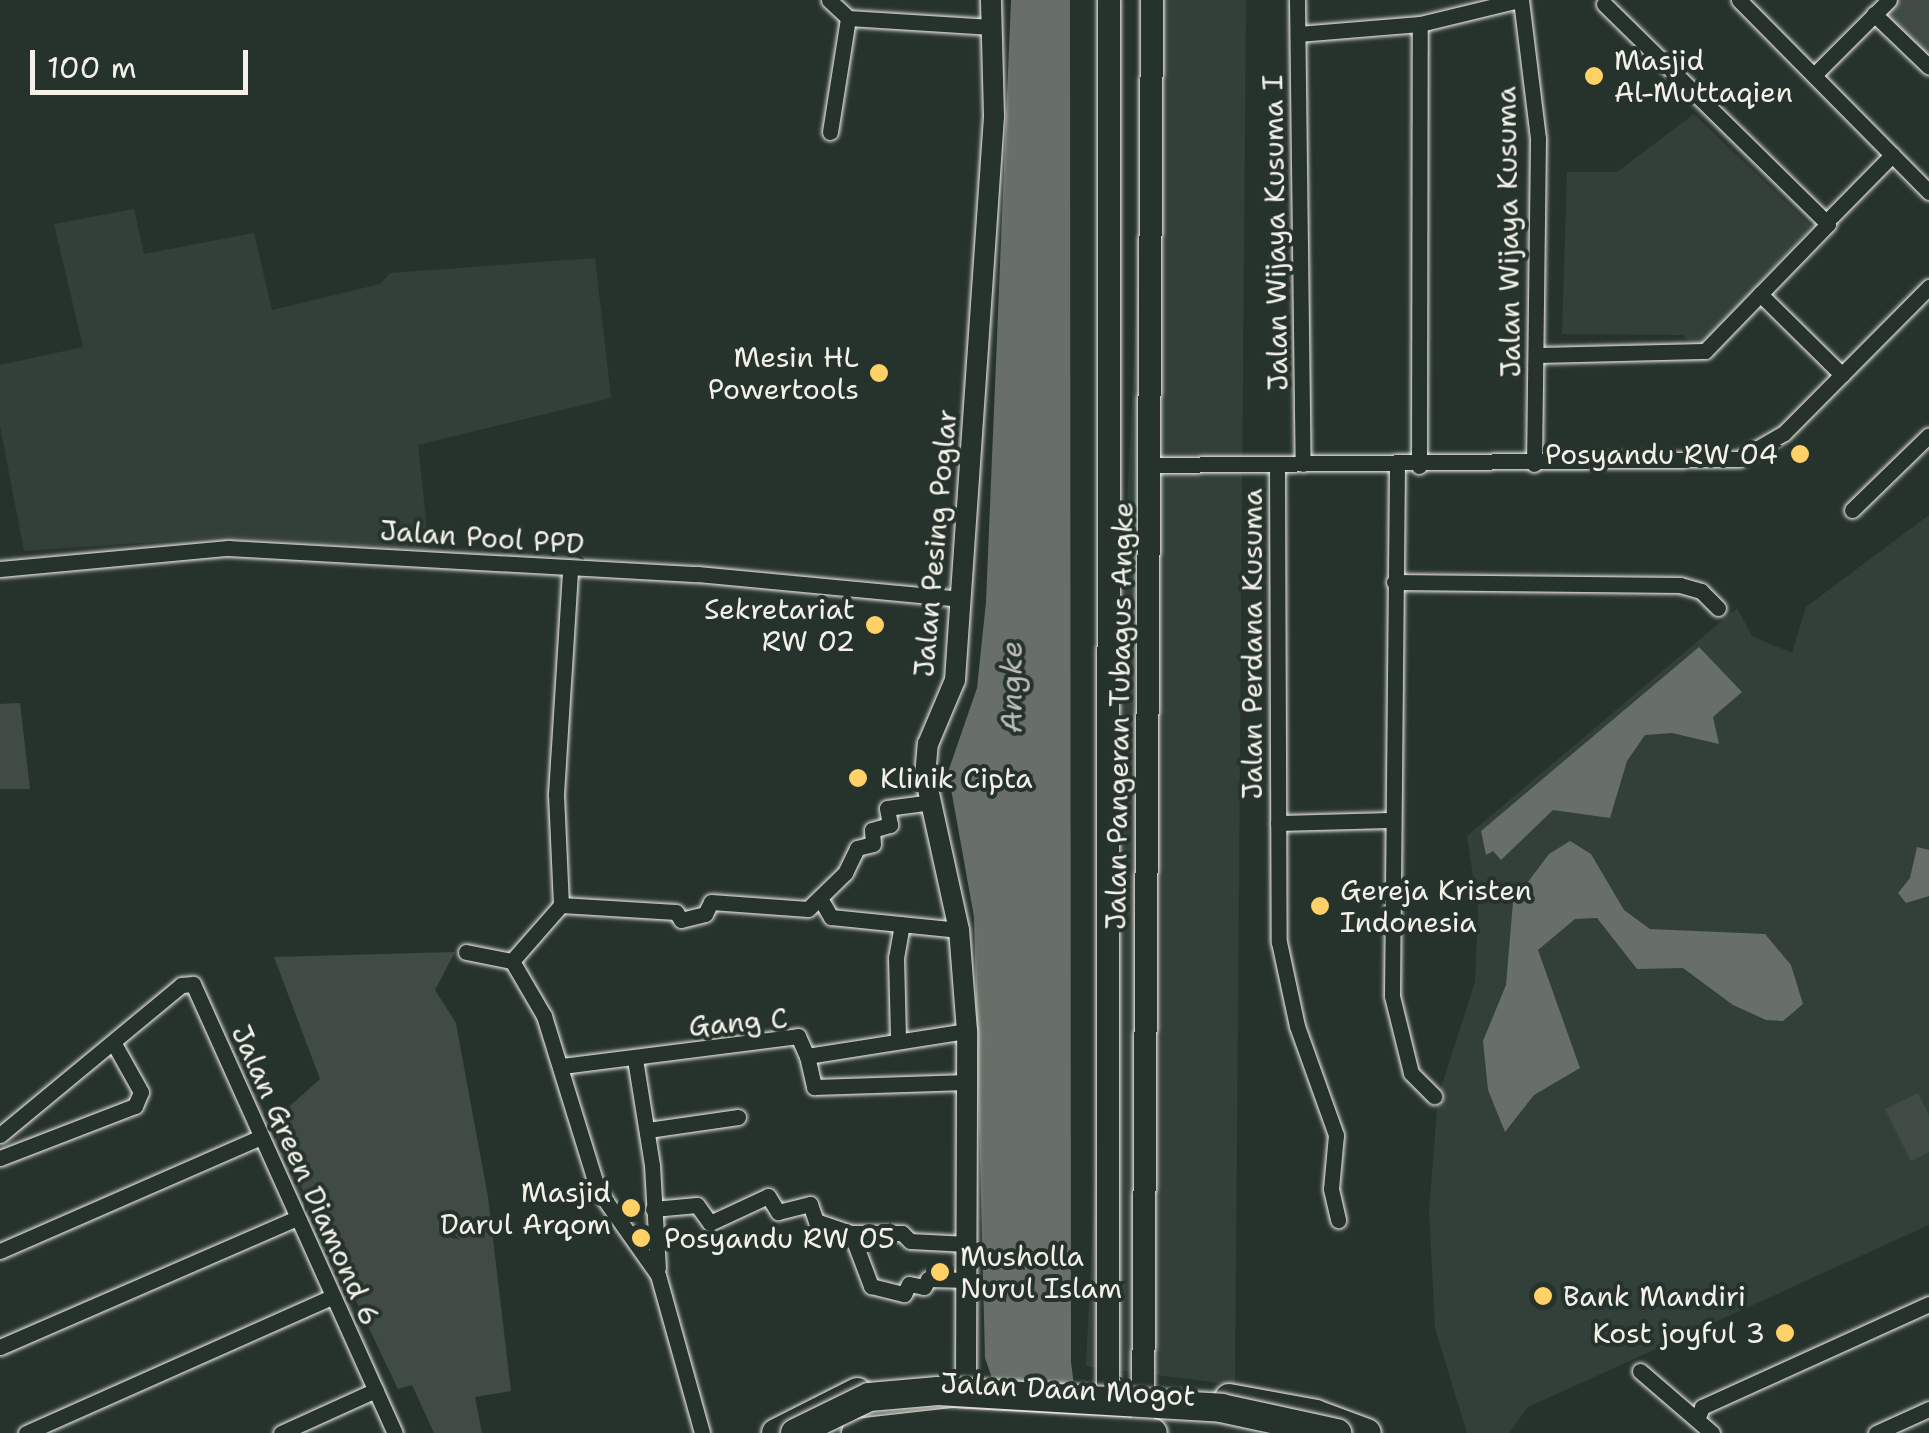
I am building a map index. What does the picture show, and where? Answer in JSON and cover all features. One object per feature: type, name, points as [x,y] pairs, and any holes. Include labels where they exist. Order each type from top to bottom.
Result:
[{"type":"highway","name":"Jalan Daan Mogot","points":[[776,1433],[821,1405],[872,1387],[971,1382],[1145,1392],[1277,1405],[1367,1433]]},
{"type":"highway","name":"Jalan Daan Mogot","points":[[795,1433],[869,1397],[938,1391],[1221,1408],[1337,1433]]},
{"type":"highway","name":"Jalan Daan Mogot","points":[[820,1433],[866,1411],[939,1402],[1217,1418],[1302,1433]]},
{"type":"highway","name":"Jalan Daan Mogot","points":[[856,1433],[973,1423],[1153,1433]]},
{"type":"main road","name":"Jalan Pangeran Tubagus Angke","points":[[1097,1389],[1108,1034],[1109,0]]},
{"type":"main road","name":"Jalan Pangeran Tubagus Angke","points":[[1117,1431],[1145,1392],[1152,0]]},
{"type":"main road","points":[[1110,146],[1130,157],[1152,146]]},
{"type":"main road","points":[[1111,183],[1132,173],[1153,183]]},
{"type":"main road","points":[[1108,1034],[1127,1042],[1146,1035]]},
{"type":"street","points":[[830,0],[848,18],[992,27]]},
{"type":"street","name":"Jalan Pesing Poglar","points":[[971,1382],[966,1031],[960,930],[932,802],[928,744],[955,680],[994,116],[991,0]]},
{"type":"street","name":"Jalan Wijaya Kusuma I","points":[[1297,0],[1303,464]]},
{"type":"street","points":[[1298,34],[1420,24],[1520,0]]},
{"type":"street","name":"Jalan Wijaya Kusuma","points":[[1520,0],[1538,139],[1534,464]]},
{"type":"street","points":[[1739,0],[1929,192]]},
{"type":"street","points":[[1814,75],[1889,0]]},
{"type":"street","points":[[1604,4],[1830,220]]},
{"type":"street","points":[[1874,14],[1929,67]]},
{"type":"street","points":[[830,132],[848,18]]},
{"type":"street","points":[[1419,466],[1420,24]]},
{"type":"street","points":[[1536,355],[1696,354],[1760,294],[1892,155]]},
{"type":"street","name":"Jalan Perdana Kusuma","points":[[1152,465],[1419,466],[1739,459],[1772,443],[1929,287]]},
{"type":"street","points":[[1760,294],[1842,375]]},
{"type":"street","points":[[1852,510],[1929,435]]},
{"type":"street","name":"Jalan Perdana Kusuma","points":[[1277,465],[1278,823],[1284,981],[1336,1135],[1330,1189],[1338,1220]]},
{"type":"street","points":[[1397,466],[1392,996],[1410,1073],[1434,1096]]},
{"type":"street","name":"Jalan Pool PPD","points":[[0,569],[228,548],[960,599]]},
{"type":"street","points":[[512,961],[560,905],[557,774],[570,569]]},
{"type":"street","points":[[1394,582],[1680,585],[1701,591],[1718,608]]},
{"type":"street","points":[[560,905],[676,912],[681,920],[705,914],[709,902],[765,904],[784,912],[821,900],[856,850],[873,844],[872,830],[890,825],[886,808],[932,802]]},
{"type":"street","name":"Jalan Perdana Kusuma","points":[[1278,823],[1391,820]]},
{"type":"street","points":[[821,900],[830,916],[884,918],[902,926],[960,930]]},
{"type":"street","points":[[898,1038],[896,958],[902,926]]},
{"type":"street","points":[[466,952],[512,961],[539,1006],[562,1066],[598,1190],[658,1275]]},
{"type":"street","name":"Jalan Green Diamond 6","points":[[114,1042],[190,982],[395,1433]]},
{"type":"street","name":"Gang C","points":[[562,1066],[798,1036],[806,1056],[898,1038],[966,1031]]},
{"type":"street","points":[[0,1136],[114,1042],[140,1092],[134,1106],[0,1158]]},
{"type":"street","points":[[806,1056],[814,1087],[967,1082]]},
{"type":"street","points":[[634,1059],[648,1130],[658,1275],[702,1433]]},
{"type":"street","points":[[648,1130],[738,1117]]},
{"type":"street","points":[[0,1250],[262,1137]]},
{"type":"street","points":[[653,1209],[697,1205],[710,1224],[770,1196],[777,1212],[810,1204],[816,1221],[851,1234],[902,1233],[910,1241],[967,1244]]},
{"type":"street","points":[[0,1347],[297,1218]]},
{"type":"street","points":[[851,1234],[871,1286],[902,1294],[909,1284],[924,1287],[928,1280],[968,1280]]},
{"type":"street","points":[[26,1433],[334,1296]]},
{"type":"street","points":[[1698,1416],[1705,1406],[1929,1304]]},
{"type":"street","points":[[1640,1372],[1698,1416],[1712,1433]]},
{"type":"street","points":[[280,1433],[376,1390]]},
{"type":"street","points":[[1876,1433],[1929,1409]]},
{"type":"shaded area","points":[[1151,0],[1246,0],[1235,1385],[1086,1366]]},
{"type":"shaded area","points":[[1895,0],[1929,0],[1929,59],[1882,14]]},
{"type":"shaded area","points":[[1694,114],[1812,227],[1698,347],[1682,335],[1562,334],[1567,172],[1617,172]]},
{"type":"shaded area","points":[[134,209],[144,254],[254,233],[272,310],[380,284],[390,273],[595,258],[611,398],[418,445],[429,549],[226,537],[24,551],[0,426],[0,365],[83,347],[54,224]]},
{"type":"shaded area","points":[[1929,515],[1929,1225],[1528,1407],[1509,1433],[1467,1433],[1435,1328],[1429,1211],[1438,1097],[1475,982],[1478,910],[1467,836],[1737,608],[1752,636],[1792,653],[1806,607]]},
{"type":"shaded area","points":[[20,703],[30,789],[0,789],[0,704]]},
{"type":"shaded area","points":[[455,952],[435,990],[456,1023],[488,1197],[511,1391],[475,1397],[482,1433],[434,1433],[412,1385],[398,1389],[271,1123],[320,1079],[274,957]]},
{"type":"shaded area","points":[[1918,1093],[1929,1115],[1929,1152],[1911,1161],[1885,1109]]},
{"type":"water","name":"Angke","points":[[1011,0],[1070,0],[1071,1362],[1080,1433],[1011,1433],[985,1358],[974,917],[948,772],[977,688],[986,602]]},
{"type":"water","points":[[1699,647],[1742,692],[1713,717],[1719,744],[1672,733],[1645,735],[1627,761],[1610,818],[1553,810],[1501,860],[1493,851],[1486,855],[1481,831]]},
{"type":"water","points":[[1570,841],[1591,854],[1624,910],[1650,929],[1765,934],[1791,965],[1803,1004],[1783,1021],[1766,1020],[1733,1005],[1683,968],[1637,969],[1597,918],[1575,919],[1538,950],[1580,1068],[1534,1095],[1505,1132],[1488,1090],[1483,1041],[1506,985],[1513,902],[1549,854]]},
{"type":"water","points":[[1917,847],[1929,850],[1929,896],[1906,903],[1898,893],[1910,878]]},
{"type":"place","name":"Masjid Al-Muttaqien","points":[[1594,76]]},
{"type":"place","name":"Mesin HL Powertools","points":[[879,373]]},
{"type":"place","name":"Posyandu RW 04","points":[[1800,454]]},
{"type":"place","name":"Sekretariat RW 02","points":[[875,625]]},
{"type":"place","name":"Klinik Cipta","points":[[858,778]]},
{"type":"place","name":"Gereja Kristen Indonesia","points":[[1320,906]]},
{"type":"place","name":"Masjid Darul Arqom","points":[[631,1208]]},
{"type":"place","name":"Posyandu RW 05","points":[[641,1238]]},
{"type":"place","name":"Musholla Nurul Islam","points":[[940,1272]]},
{"type":"place","name":"Bank Mandiri","points":[[1543,1296]]},
{"type":"place","name":"Kost joyful 3","points":[[1785,1333]]}]
